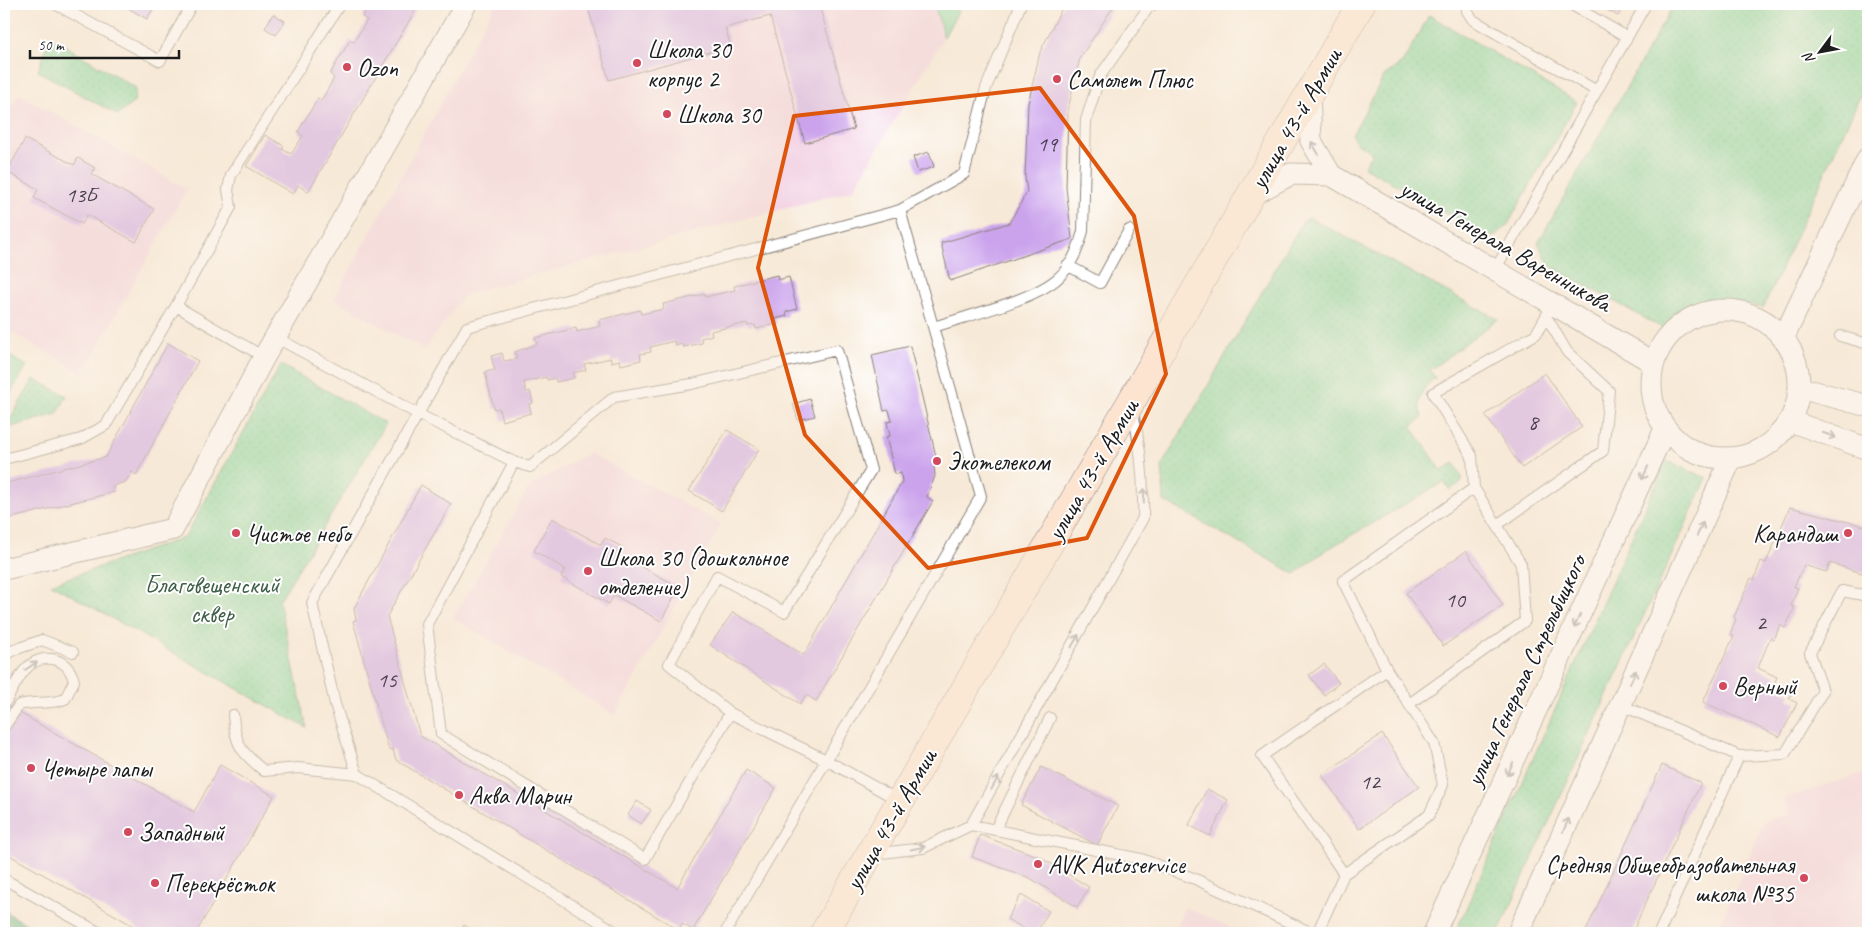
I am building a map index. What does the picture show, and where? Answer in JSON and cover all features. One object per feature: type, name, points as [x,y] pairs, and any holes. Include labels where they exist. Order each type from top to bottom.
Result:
[{"type":"main road","name":"улица 43-й Армии","points":[[824,933],[870,854],[897,799],[1130,403],[1361,4]]},
{"type":"street","points":[[4,569],[173,529],[264,357],[466,4]]},
{"type":"street","name":"улица Генерала Варенникова","points":[[1309,93],[1310,141],[1331,175],[1495,270],[1550,310],[1654,362]]},
{"type":"street","points":[[1784,337],[1868,158]]},
{"type":"street","name":"улица Генерала Варенникова","points":[[1250,196],[1292,174],[1331,175]]},
{"type":"street","points":[[1722,310],[1745,312],[1767,322],[1784,337],[1793,353],[1799,370],[1800,388],[1797,405],[1790,421],[1775,440],[1755,454],[1731,459],[1713,458],[1695,453],[1679,443],[1665,429],[1654,408],[1650,386],[1654,362],[1664,342],[1680,325],[1707,312],[1722,310]]},
{"type":"street","points":[[1800,388],[1868,406]]},
{"type":"street","points":[[1790,421],[1868,449]]},
{"type":"street","name":"улица Генерала Стрельбицкого","points":[[1434,933],[1665,429]]},
{"type":"street","points":[[1518,933],[1731,459]]},
{"type":"lane","points":[[54,4],[160,60],[192,4]]},
{"type":"lane","points":[[4,459],[81,439],[106,425],[176,306],[231,207],[228,190],[231,175],[340,4]]},
{"type":"lane","points":[[357,774],[335,704],[312,603],[467,327],[900,210],[964,174],[986,88],[1021,4]]},
{"type":"lane","points":[[934,327],[1038,292],[1059,277],[1078,249],[1083,231],[1086,120],[1100,76],[1148,8],[1154,4]]},
{"type":"lane","points":[[1467,4],[1467,11],[1473,20],[1596,91]]},
{"type":"lane","points":[[1570,4],[1627,37]]},
{"type":"lane","points":[[1495,270],[1646,4]]},
{"type":"lane","points":[[725,933],[981,496],[900,210]]},
{"type":"lane","points":[[1067,265],[1100,283],[1129,230]]},
{"type":"lane","points":[[176,306],[264,357]]},
{"type":"lane","points":[[1409,704],[1525,621],[1521,564],[1474,488],[1472,456],[1433,393],[1536,334],[1550,310]]},
{"type":"lane","points":[[1498,526],[1603,450],[1609,391],[1567,352],[1550,310]]},
{"type":"lane","points":[[1840,336],[1868,344]]},
{"type":"lane","points":[[276,337],[418,414],[514,462],[530,468],[614,397],[692,384],[837,350],[870,470],[784,612],[717,576],[669,664],[730,713],[826,760],[897,799]]},
{"type":"lane","points":[[870,854],[923,848],[972,825],[1143,518],[1144,481],[1137,430],[1130,403]]},
{"type":"lane","points":[[514,462],[427,624],[440,734],[645,859],[730,713]]},
{"type":"lane","points":[[1317,933],[1344,874],[1429,815],[1443,785],[1434,743],[1387,670],[1343,581],[1474,488]]},
{"type":"lane","points":[[1621,704],[1739,756],[1785,754],[1823,691],[1810,653],[1842,590],[1868,596]]},
{"type":"lane","points":[[4,656],[14,650],[42,640],[73,652]]},
{"type":"lane","points":[[4,705],[24,670],[43,659],[58,660],[72,671],[74,681],[65,699],[55,703],[36,701],[19,705],[4,728]]},
{"type":"lane","points":[[1344,874],[1262,756],[1387,670]]},
{"type":"lane","points":[[233,715],[235,736],[242,752],[264,771],[298,768],[357,774],[618,933]]},
{"type":"lane","points":[[995,830],[1050,718]]},
{"type":"lane","points":[[1659,933],[1739,756]]},
{"type":"lane","points":[[972,825],[1140,859],[1193,878],[1312,933]]},
{"type":"lane","points":[[4,879],[100,933]]},
{"type":"highlighted area","points":[[1040,88],[1134,216],[1166,374],[1087,538],[928,568],[805,435],[758,268],[794,116]]},
{"type":"shaded area","name":"Школа 30","points":[[495,4],[934,4],[944,37],[853,190],[465,294],[424,350],[334,299]]},
{"type":"shaded area","points":[[19,94],[187,189],[83,373],[4,328],[4,121]]},
{"type":"shaded area","name":"Школа 30 (дошкольное отделение)","points":[[589,453],[721,524],[615,715],[453,618],[530,486]]},
{"type":"shaded area","name":"Средняя Общеобразовательная школа №35","points":[[1868,771],[1868,933],[1716,933],[1764,822],[1789,814],[1783,799]]},
{"type":"shaded area","points":[[1185,907],[1243,933],[1173,933]]},
{"type":"green space","points":[[934,4],[962,4],[944,37]]},
{"type":"green space","points":[[1674,4],[1868,4],[1868,79],[1763,308],[1721,299],[1680,314],[1664,329],[1550,266],[1538,243]]},
{"type":"green space","points":[[1429,15],[1577,102],[1507,226],[1496,235],[1489,236],[1364,167],[1372,153],[1356,142],[1352,135],[1384,76],[1403,62]]},
{"type":"green space","points":[[50,37],[136,88],[134,102],[118,115],[38,71]]},
{"type":"green space","points":[[1310,218],[1498,319],[1430,370],[1435,378],[1426,386],[1421,396],[1420,406],[1423,418],[1411,426],[1442,471],[1454,463],[1462,477],[1461,482],[1450,490],[1444,482],[1326,550],[1295,574],[1164,501],[1162,465],[1303,221]]},
{"type":"green space","points":[[4,353],[27,366],[8,397],[4,395]]},
{"type":"green space","name":"Благовещенский сквер","points":[[281,365],[386,424],[279,601],[307,728],[51,584],[185,537]]},
{"type":"green space","points":[[34,379],[67,396],[57,414],[4,429]]},
{"type":"green space","points":[[1666,461],[1707,478],[1498,933],[1455,933]]},
{"type":"green space","points":[[4,911],[42,933],[4,933]]},
{"type":"building","points":[[121,4],[156,4],[147,19]]},
{"type":"building","points":[[370,4],[419,4],[308,192],[298,185],[293,194],[246,166],[265,135],[284,146],[282,149],[291,154],[303,136],[298,132],[318,98],[321,101],[334,78],[330,74],[350,40],[354,42],[367,20],[362,17]]},
{"type":"building","name":"Школа 30 корпус 2","points":[[587,4],[720,4],[722,9],[739,4],[819,4],[854,129],[805,143],[770,16],[725,28],[731,46],[609,80]]},
{"type":"building","points":[[1064,4],[1115,4],[1080,58],[1068,109],[1066,188],[1072,239],[950,281],[941,243],[1009,223],[1027,192],[1025,177],[1028,104],[1040,52]]},
{"type":"building","points":[[1596,4],[1625,4],[1618,16]]},
{"type":"building","points":[[273,14],[285,21],[276,35],[265,28]]},
{"type":"building","points":[[25,139],[74,165],[78,158],[95,168],[91,174],[154,209],[136,242],[87,215],[82,224],[34,198],[38,189],[7,172]]},
{"type":"building","points":[[929,152],[934,167],[918,172],[913,157]]},
{"type":"building","points":[[777,275],[778,280],[789,277],[797,309],[786,312],[787,316],[775,319],[776,324],[756,329],[755,325],[748,326],[747,323],[711,331],[712,335],[701,338],[702,343],[683,347],[682,344],[675,346],[674,341],[650,347],[651,352],[640,354],[641,360],[621,365],[620,360],[611,362],[611,358],[584,364],[586,370],[573,373],[574,378],[556,382],[555,378],[547,380],[546,377],[524,382],[526,392],[530,391],[533,403],[529,404],[531,413],[502,421],[499,408],[494,409],[485,372],[495,370],[491,356],[502,353],[504,361],[517,359],[515,352],[537,344],[535,338],[576,328],[577,332],[600,326],[599,320],[640,310],[641,314],[664,309],[663,304],[705,294],[705,297],[735,290],[734,286]]},
{"type":"building","points":[[168,343],[198,361],[136,475],[132,472],[125,482],[113,486],[114,492],[4,520],[4,484],[106,457]]},
{"type":"building","points":[[910,346],[938,465],[934,466],[935,476],[927,497],[933,501],[816,701],[806,695],[800,704],[710,645],[733,612],[804,655],[902,482],[901,473],[895,474],[886,437],[890,436],[887,422],[892,421],[889,410],[884,411],[872,355]]},
{"type":"building","points":[[1545,373],[1582,427],[1522,468],[1485,415]]},
{"type":"building","points":[[810,399],[815,416],[798,420],[793,404]]},
{"type":"building","points":[[727,430],[759,449],[722,511],[689,491]]},
{"type":"building","points":[[421,485],[451,504],[387,616],[420,736],[677,888],[746,770],[776,788],[693,930],[682,924],[679,930],[396,760],[393,749],[389,750],[353,621],[356,620],[354,608]]},
{"type":"building","points":[[1790,507],[1868,527],[1868,575],[1830,563],[1826,572],[1804,565],[1794,587],[1798,588],[1791,606],[1795,607],[1785,628],[1780,625],[1774,640],[1770,638],[1758,668],[1777,677],[1773,686],[1791,694],[1789,699],[1797,703],[1780,737],[1703,702],[1734,636],[1730,634],[1736,619],[1734,617],[1751,578],[1754,580],[1761,561],[1766,563]]},
{"type":"building","points":[[552,518],[601,545],[605,538],[622,547],[618,554],[679,587],[661,621],[614,595],[609,604],[561,577],[565,569],[534,551]]},
{"type":"building","points":[[1466,551],[1503,605],[1443,646],[1406,593]]},
{"type":"building","points":[[1324,664],[1339,683],[1324,695],[1309,675]]},
{"type":"building","name":"Западный","points":[[18,712],[194,812],[220,765],[274,796],[196,933],[146,933],[4,852],[4,738]]},
{"type":"building","points":[[1382,734],[1419,787],[1359,829],[1322,775]]},
{"type":"building","points":[[1662,765],[1701,783],[1632,933],[1585,933]]},
{"type":"building","points":[[1041,767],[1118,806],[1097,845],[1021,805]]},
{"type":"building","points":[[1207,789],[1228,800],[1210,836],[1189,825]]},
{"type":"building","points":[[637,801],[651,810],[641,824],[628,815]]},
{"type":"building","points":[[980,835],[1040,857],[1089,887],[1077,907],[1030,878],[972,857]]},
{"type":"building","points":[[1021,895],[1049,911],[1036,933],[1032,933],[1007,919]]},
{"type":"building","points":[[464,925],[477,933],[459,933]]},
{"type":"place","name":"Школа 30 корпус 2","points":[[637,63]]},
{"type":"place","name":"Ozon","points":[[347,67]]},
{"type":"place","name":"Самолет Плюс","points":[[1057,79]]},
{"type":"place","name":"Школа 30","points":[[667,114]]},
{"type":"place","name":"Экотелеком","points":[[937,461]]},
{"type":"place","name":"Чистое небо","points":[[236,533]]},
{"type":"place","name":"Карандаш","points":[[1848,533]]},
{"type":"place","name":"Школа 30 (дошкольное отделение)","points":[[588,571]]},
{"type":"place","name":"Верный","points":[[1723,686]]},
{"type":"place","name":"Четыре лапы","points":[[31,768]]},
{"type":"place","name":"Аква Марин","points":[[459,795]]},
{"type":"place","name":"Западный","points":[[128,832]]},
{"type":"place","name":"AVK Autoservice","points":[[1038,864]]},
{"type":"place","name":"Средняя Общеобразовательная школа №35","points":[[1804,878]]},
{"type":"place","name":"Перекрёсток","points":[[155,883]]}]
